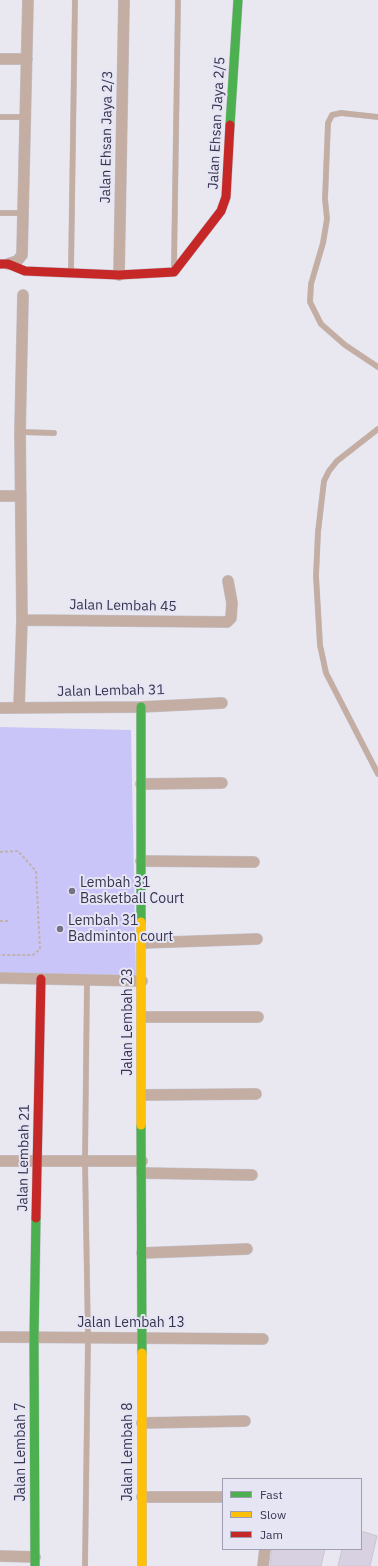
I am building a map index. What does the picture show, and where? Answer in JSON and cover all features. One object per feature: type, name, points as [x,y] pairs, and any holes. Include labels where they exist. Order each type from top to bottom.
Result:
[{"type":"street","points":[[4,264],[17,261],[22,255],[28,0]]},
{"type":"street","name":"Jalan Ehsan Jaya 2/3","points":[[119,275],[124,0]]},
{"type":"street","name":"Jalan Ehsan Jaya 2/5","points":[[174,272],[221,211],[226,197],[238,0]]},
{"type":"street","points":[[0,59],[27,59]]},
{"type":"street","points":[[4,264],[24,271],[119,275],[174,272]]},
{"type":"street","points":[[20,708],[22,620],[20,432],[22,295]]},
{"type":"street","points":[[0,496],[21,496]]},
{"type":"street","name":"Jalan Lembah 45","points":[[22,620],[224,622],[229,620],[232,614],[231,592],[228,581]]},
{"type":"street","name":"Jalan Lembah 31","points":[[0,708],[140,707],[222,703]]},
{"type":"street","name":"Jalan Lembah 23","points":[[140,707],[142,943],[142,1338]]},
{"type":"street","points":[[141,784],[222,783]]},
{"type":"street","points":[[141,861],[254,862]]},
{"type":"street","points":[[142,943],[257,939]]},
{"type":"street","points":[[0,978],[142,981]]},
{"type":"street","name":"Jalan Lembah 21","points":[[34,1337],[41,980]]},
{"type":"street","points":[[142,1017],[258,1017]]},
{"type":"street","points":[[142,1095],[256,1094]]},
{"type":"street","points":[[0,1161],[142,1161]]},
{"type":"street","points":[[142,1173],[252,1175]]},
{"type":"street","points":[[142,1253],[247,1249]]},
{"type":"street","name":"Jalan Lembah 13","points":[[0,1337],[263,1339]]},
{"type":"street","name":"Jalan Lembah 7","points":[[34,1337],[35,1561]]},
{"type":"street","name":"Jalan Lembah 8","points":[[142,1338],[142,1566]]},
{"type":"street","points":[[142,1423],[245,1421]]},
{"type":"street","points":[[142,1497],[222,1497]]},
{"type":"street","points":[[263,1566],[265,1550]]},
{"type":"street","points":[[0,1556],[35,1561]]},
{"type":"lane","points":[[70,273],[75,0]]},
{"type":"lane","points":[[174,272],[178,0]]},
{"type":"lane","points":[[378,117],[341,113],[332,115],[328,123],[325,199],[327,219],[323,243],[311,284],[310,302],[321,324],[345,345],[378,367]]},
{"type":"lane","points":[[0,116],[25,117]]},
{"type":"lane","points":[[0,213],[24,213]]},
{"type":"lane","points":[[378,429],[337,461],[329,471],[324,481],[318,532],[316,576],[320,645],[326,673],[378,774]]},
{"type":"lane","points":[[20,432],[54,433]]},
{"type":"lane","points":[[85,1566],[88,1338],[85,1161],[87,980]]},
{"type":"path","points":[[0,852],[18,851],[36,871],[40,949],[33,955],[0,955]]},
{"type":"path","points":[[0,921],[8,920]]},
{"type":"shaded area","points":[[0,727],[131,730],[136,976],[0,973]]},
{"type":"building","points":[[362,1531],[377,1536],[370,1566],[338,1566],[342,1550],[362,1550]]},
{"type":"building","points":[[272,1550],[325,1550],[321,1566],[270,1566]]},
{"type":"traffic: fast","points":[[230,125],[238,0]]},
{"type":"traffic: fast","points":[[141,707],[141,922]]},
{"type":"traffic: fast","points":[[141,1125],[142,1353]]},
{"type":"traffic: fast","points":[[35,1566],[34,1337],[36,1218]]},
{"type":"traffic: slow","points":[[141,922],[141,1125]]},
{"type":"traffic: slow","points":[[142,1353],[142,1566]]},
{"type":"traffic: jam","points":[[0,264],[8,264],[25,271],[119,275],[174,272],[221,211],[226,197],[230,125]]},
{"type":"traffic: jam","points":[[36,1218],[41,979]]},
{"type":"place","name":"Lembah 31 Basketball Court","points":[[72,891]]},
{"type":"place","name":"Lembah 31 Badminton court","points":[[60,929]]}]
